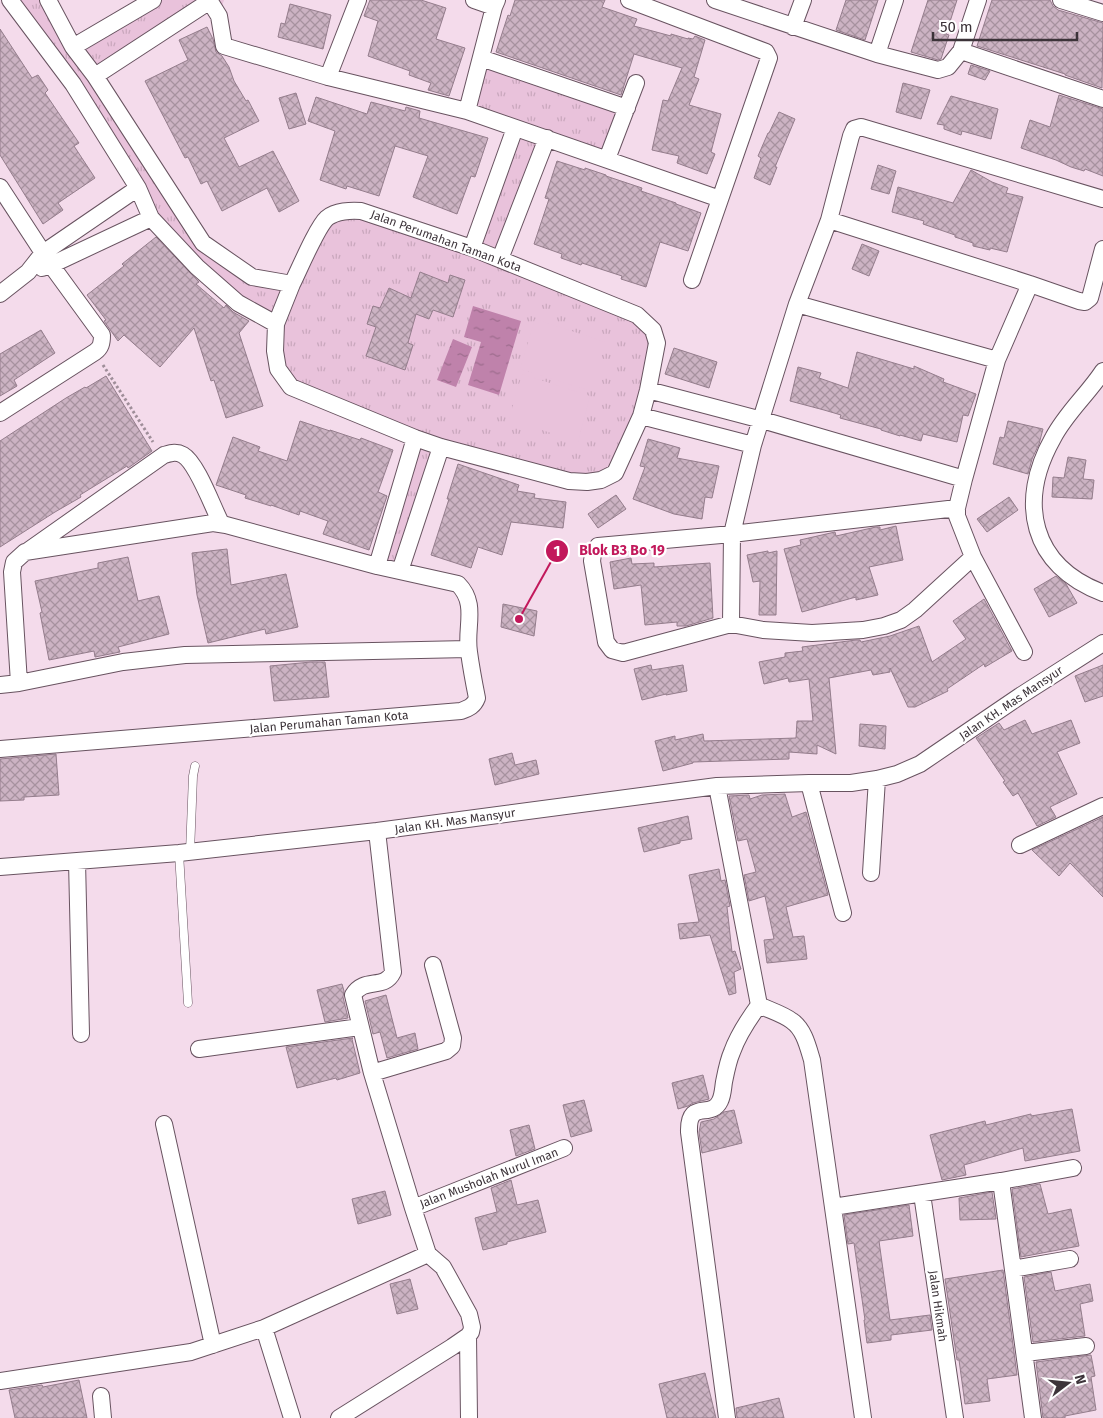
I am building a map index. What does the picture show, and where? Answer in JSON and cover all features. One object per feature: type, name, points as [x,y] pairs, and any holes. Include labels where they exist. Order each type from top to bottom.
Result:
[{"type":"street","points":[[10,0],[73,84],[138,188],[152,218],[197,267],[238,303],[276,324]]},
{"type":"street","points":[[48,0],[73,47],[95,76],[203,243],[252,277],[292,284]]},
{"type":"street","points":[[73,47],[153,0]]},
{"type":"street","points":[[95,76],[214,0],[224,46],[328,78],[468,111],[720,199]]},
{"type":"street","points":[[328,78],[358,0]]},
{"type":"street","points":[[468,111],[496,3],[474,0]]},
{"type":"street","points":[[629,0],[766,52],[769,56],[692,280]]},
{"type":"street","points":[[715,0],[877,54],[938,70],[950,65],[961,51],[978,0]]},
{"type":"street","points":[[793,27],[803,0]]},
{"type":"street","points":[[877,54],[895,0]]},
{"type":"street","points":[[1061,0],[1103,13]]},
{"type":"street","points":[[961,51],[1103,99]]},
{"type":"street","points":[[481,58],[627,108]]},
{"type":"street","points":[[607,159],[636,82]]},
{"type":"street","points":[[731,624],[732,534],[753,445],[797,304],[829,220],[854,129],[859,127],[1103,198]]},
{"type":"street","points":[[472,248],[515,128]]},
{"type":"street","points":[[500,259],[546,138]]},
{"type":"street","points":[[0,187],[47,259],[102,335],[100,346],[95,352],[0,413]]},
{"type":"street","points":[[0,294],[138,188]]},
{"type":"street","name":"Jalan Perumahan Taman Kota","points":[[351,210],[361,211],[472,248],[638,315],[653,330],[658,343],[641,416],[615,473],[601,480],[587,482],[569,480],[441,447],[291,387],[278,369],[276,360],[276,324],[292,284],[321,226],[328,218],[337,213],[351,210]]},
{"type":"street","points":[[47,259],[152,218]]},
{"type":"street","points":[[829,220],[1085,302],[1090,298],[1103,249]]},
{"type":"street","points":[[1024,652],[973,558],[957,516],[957,508],[997,360],[1030,284]]},
{"type":"street","points":[[797,304],[997,360]]},
{"type":"street","points":[[1103,371],[1071,410],[1052,438],[1036,477],[1034,502],[1038,533],[1043,545],[1055,561],[1069,575],[1103,593]]},
{"type":"street","points":[[648,390],[762,420],[964,479]]},
{"type":"street","points":[[641,416],[753,445]]},
{"type":"street","points":[[377,566],[415,438]]},
{"type":"street","points":[[400,571],[441,447]]},
{"type":"street","points":[[19,683],[12,572],[14,562],[25,552],[163,457],[177,452],[188,458],[198,473],[221,524]]},
{"type":"street","points":[[957,508],[732,534],[598,546],[592,561],[606,642],[612,650],[623,653],[731,624],[763,630],[812,633],[863,630],[884,626],[901,620],[915,610],[973,558]]},
{"type":"street","name":"Jalan Perumahan Taman Kota","points":[[0,749],[461,711],[471,707],[477,698],[468,649],[470,609],[468,599],[458,584],[377,566],[221,524],[202,524],[25,552]]},
{"type":"street","name":"Jalan KH. Mas Mansyur","points":[[0,867],[184,852],[377,832],[717,786],[851,783],[877,779],[914,767],[1020,696],[1103,644]]},
{"type":"street","points":[[0,685],[19,683],[123,662],[185,655],[468,649]]},
{"type":"street","points":[[871,873],[877,779]]},
{"type":"street","points":[[809,783],[843,913]]},
{"type":"street","points":[[717,786],[759,1005],[744,1026],[732,1052],[724,1080],[723,1094],[718,1105],[710,1110],[694,1113],[689,1121],[727,1418]]},
{"type":"street","points":[[1020,845],[1103,806]]},
{"type":"street","points":[[377,832],[393,972],[386,981],[362,986],[353,995],[372,1073],[428,1254],[443,1267],[469,1314],[472,1328],[468,1336],[469,1418]]},
{"type":"street","points":[[77,861],[81,1034]]},
{"type":"street","points":[[372,1073],[446,1051],[452,1046],[453,1038],[434,965]]},
{"type":"street","points":[[759,1005],[793,1021],[801,1031],[812,1060],[862,1418]]},
{"type":"street","points":[[200,1049],[360,1027]]},
{"type":"street","points":[[164,1124],[213,1345]]},
{"type":"street","name":"Jalan Musholah Nurul Iman","points":[[413,1208],[564,1148]]},
{"type":"street","points":[[833,1207],[1073,1168]]},
{"type":"street","points":[[1001,1181],[1034,1418]]},
{"type":"street","name":"Jalan Hikmah","points":[[922,1194],[955,1418]]},
{"type":"street","points":[[0,1381],[182,1354],[213,1345],[264,1328],[428,1254]]},
{"type":"street","points":[[1013,1269],[1070,1259]]},
{"type":"street","points":[[264,1328],[292,1418]]},
{"type":"street","points":[[339,1418],[468,1336]]},
{"type":"street","points":[[1024,1353],[1086,1346]]},
{"type":"street","points":[[101,1396],[103,1418]]},
{"type":"lane","points":[[188,1003],[184,852],[195,766]]},
{"type":"path","points":[[95,352],[163,457]]},
{"type":"green space","points":[[10,0],[48,0],[73,47],[153,0],[224,0],[219,16],[210,1],[95,76],[203,243],[252,277],[292,284],[337,213],[472,247],[515,128],[467,111],[481,58],[627,108],[607,159],[547,139],[500,259],[653,330],[641,416],[601,480],[441,447],[400,571],[377,566],[415,438],[291,387],[276,324],[238,303],[151,218]]},
{"type":"green space","points":[[535,319],[605,342],[591,391],[520,369]]},
{"type":"green space","points":[[522,374],[590,396],[578,442],[509,419]]},
{"type":"water","points":[[473,306],[521,321],[499,395],[468,385],[481,342],[464,337]]},
{"type":"water","points":[[453,339],[472,347],[456,387],[437,380]]},
{"type":"building","points":[[370,0],[421,0],[446,8],[436,39],[465,48],[449,96],[428,90],[431,83],[409,75],[410,71],[368,56],[378,21],[364,16]]},
{"type":"building","points":[[515,0],[605,0],[602,7],[637,19],[634,26],[671,36],[671,34],[693,39],[695,36],[705,40],[694,77],[699,79],[689,105],[721,114],[711,152],[715,154],[707,174],[677,163],[679,156],[652,150],[663,100],[668,101],[682,68],[634,54],[621,95],[496,52]]},
{"type":"building","points":[[846,0],[878,0],[865,40],[836,30]]},
{"type":"building","points":[[928,0],[957,0],[946,34],[949,35],[941,59],[938,60],[911,52]]},
{"type":"building","points":[[992,0],[1050,0],[1058,10],[1103,23],[1102,88],[977,46]]},
{"type":"building","points":[[290,4],[331,15],[323,49],[278,37],[281,23],[285,24]]},
{"type":"building","points":[[207,27],[213,39],[216,52],[222,56],[229,67],[234,81],[246,101],[248,100],[259,121],[224,138],[239,167],[273,151],[299,201],[279,212],[267,188],[222,211],[207,181],[201,184],[188,157],[185,158],[145,81],[188,60],[179,40]]},
{"type":"building","points":[[0,29],[32,78],[38,75],[48,90],[45,93],[79,143],[74,146],[95,178],[58,203],[63,210],[43,224],[0,155]]},
{"type":"building","points":[[971,65],[990,71],[985,80],[968,74]]},
{"type":"building","points":[[903,83],[930,90],[921,119],[896,112]]},
{"type":"building","points":[[296,93],[306,124],[289,129],[279,98]]},
{"type":"building","points":[[1059,95],[1103,109],[1103,176],[1085,169],[1084,171],[1071,167],[1021,148],[1030,120],[1050,127]]},
{"type":"building","points":[[951,96],[998,109],[991,139],[962,131],[961,135],[944,129],[944,125],[937,124]]},
{"type":"building","points":[[316,97],[367,114],[371,102],[405,111],[406,107],[420,111],[419,118],[488,138],[475,177],[471,176],[457,214],[413,197],[428,156],[395,146],[379,196],[347,186],[346,189],[320,180],[335,131],[308,121]]},
{"type":"building","points":[[779,112],[795,119],[775,167],[777,167],[770,185],[754,178],[761,158],[758,156]]},
{"type":"building","points":[[557,161],[585,170],[585,168],[642,188],[641,191],[701,213],[688,251],[660,242],[646,287],[621,279],[622,276],[561,258],[562,254],[534,244],[549,199],[545,198]]},
{"type":"building","points":[[878,165],[896,171],[889,194],[871,189]]},
{"type":"building","points":[[971,170],[992,182],[1008,188],[1006,193],[1023,197],[1007,252],[973,246],[973,243],[955,237],[955,235],[923,224],[924,221],[892,212],[898,187],[953,203]]},
{"type":"building","points":[[156,237],[199,282],[196,284],[224,308],[226,305],[233,312],[249,321],[239,333],[263,406],[226,418],[214,380],[211,381],[194,328],[160,367],[124,335],[118,341],[104,321],[106,320],[87,295],[124,266],[122,264]]},
{"type":"building","points":[[862,244],[879,251],[869,276],[852,269]]},
{"type":"building","points":[[420,272],[448,283],[450,275],[465,280],[453,317],[433,310],[429,319],[416,314],[408,343],[413,345],[405,370],[366,356],[376,327],[367,324],[373,306],[380,308],[389,288],[411,298]]},
{"type":"building","points":[[41,330],[55,353],[14,380],[17,386],[0,396],[0,354]]},
{"type":"building","points":[[674,348],[717,362],[709,388],[665,374]]},
{"type":"building","points":[[857,352],[914,369],[914,366],[944,379],[943,382],[976,394],[968,416],[963,415],[957,442],[923,434],[921,441],[900,436],[840,418],[841,415],[790,401],[798,367],[821,373],[819,378],[848,388]]},
{"type":"building","points":[[106,376],[152,451],[128,468],[127,466],[0,547],[0,441],[66,398]]},
{"type":"building","points":[[300,421],[360,440],[361,438],[393,450],[378,492],[387,496],[369,550],[323,534],[328,521],[300,511],[299,515],[245,498],[246,495],[216,485],[233,437],[260,447],[258,451],[287,461]]},
{"type":"building","points":[[1008,421],[1043,429],[1028,474],[993,464],[1000,437],[1004,438]]},
{"type":"building","points":[[648,439],[680,448],[677,458],[719,466],[712,498],[705,497],[702,519],[674,514],[633,499],[645,467],[640,466]]},
{"type":"building","points":[[1068,457],[1086,460],[1083,479],[1094,480],[1092,499],[1052,497],[1053,477],[1064,478]]},
{"type":"building","points":[[458,464],[519,485],[517,491],[535,494],[534,498],[566,502],[563,528],[511,522],[502,555],[478,547],[471,568],[431,555]]},
{"type":"building","points":[[616,495],[626,509],[598,528],[588,514]]},
{"type":"building","points":[[1009,497],[1018,510],[987,532],[977,519]]},
{"type":"building","points":[[896,526],[903,560],[869,567],[878,595],[856,600],[856,597],[802,612],[784,549],[801,545],[800,540],[835,532],[836,536],[876,527],[880,527],[880,530]]},
{"type":"building","points":[[227,549],[231,585],[286,574],[298,627],[266,634],[265,629],[208,643],[197,595],[192,553]]},
{"type":"building","points":[[768,551],[768,553],[777,551],[776,615],[759,615],[760,581],[753,582],[747,555]]},
{"type":"building","points":[[128,557],[138,601],[159,596],[169,634],[118,647],[120,652],[95,657],[94,651],[49,660],[35,581],[98,568],[98,563]]},
{"type":"building","points":[[631,558],[632,564],[654,563],[654,567],[710,563],[713,618],[686,626],[677,626],[677,622],[645,625],[641,585],[614,589],[610,562]]},
{"type":"building","points":[[1056,576],[1066,584],[1077,603],[1049,617],[1034,589]]},
{"type":"building","points":[[984,599],[1012,651],[985,667],[984,664],[947,689],[948,691],[915,707],[908,707],[890,668],[890,672],[873,675],[871,670],[829,678],[836,754],[817,745],[817,754],[789,752],[789,759],[693,762],[663,771],[655,741],[675,736],[675,740],[703,734],[704,741],[796,738],[797,721],[813,721],[809,679],[789,682],[788,678],[764,684],[759,662],[785,657],[785,653],[803,651],[802,647],[856,640],[861,642],[890,636],[919,626],[932,662],[966,639],[953,621]]},
{"type":"building","points":[[503,604],[537,611],[534,636],[501,627]]},
{"type":"building","points":[[325,662],[329,697],[274,701],[270,666]]},
{"type":"building","points":[[651,665],[652,670],[683,665],[687,691],[642,700],[634,669]]},
{"type":"building","points":[[1103,665],[1103,696],[1085,702],[1075,676]]},
{"type":"building","points":[[1025,720],[1032,734],[1071,720],[1080,743],[1057,752],[1077,794],[1050,807],[1056,817],[1037,826],[1018,793],[1013,796],[976,738],[999,723],[1004,730]]},
{"type":"building","points":[[860,724],[886,726],[885,749],[859,746]]},
{"type":"building","points":[[512,753],[515,765],[536,760],[539,774],[495,785],[489,759]]},
{"type":"building","points":[[56,754],[59,795],[24,797],[24,800],[0,801],[0,759]]},
{"type":"building","points":[[785,794],[792,817],[806,812],[828,895],[786,907],[793,937],[804,936],[807,959],[767,963],[764,940],[774,939],[765,896],[749,901],[744,875],[756,872],[747,839],[738,841],[729,796],[749,795],[750,799],[762,795]]},
{"type":"building","points":[[688,816],[692,839],[644,852],[638,828]]},
{"type":"building","points":[[1103,817],[1103,897],[1070,863],[1059,876],[1032,850]]},
{"type":"building","points":[[719,869],[721,881],[725,880],[730,906],[727,907],[732,952],[735,951],[741,969],[734,972],[736,993],[729,995],[710,935],[680,939],[678,924],[699,922],[689,875]]},
{"type":"building","points":[[342,984],[348,1018],[325,1022],[317,990]]},
{"type":"building","points":[[386,995],[397,1038],[415,1033],[418,1049],[387,1058],[380,1032],[373,1034],[365,1001]]},
{"type":"building","points":[[353,1038],[360,1073],[297,1088],[286,1047]]},
{"type":"building","points":[[703,1075],[709,1099],[678,1109],[672,1083]]},
{"type":"building","points":[[584,1100],[592,1131],[571,1137],[563,1105]]},
{"type":"building","points":[[1072,1109],[1080,1151],[1025,1161],[1023,1148],[964,1165],[966,1175],[942,1180],[930,1135],[985,1121],[986,1125],[1031,1114],[1031,1116]]},
{"type":"building","points":[[734,1110],[742,1143],[702,1153],[699,1132],[701,1122],[714,1119],[724,1112]]},
{"type":"building","points":[[529,1125],[535,1149],[516,1156],[510,1130]]},
{"type":"building","points":[[511,1180],[517,1205],[538,1200],[546,1232],[483,1250],[475,1218],[497,1212],[491,1188]]},
{"type":"building","points":[[1040,1184],[1048,1214],[1071,1209],[1079,1246],[1021,1257],[1012,1189]]},
{"type":"building","points":[[385,1191],[391,1215],[358,1224],[352,1199]]},
{"type":"building","points":[[992,1192],[996,1219],[960,1220],[959,1198]]},
{"type":"building","points":[[909,1205],[913,1236],[879,1241],[890,1320],[930,1315],[932,1330],[891,1335],[891,1340],[867,1343],[854,1243],[848,1244],[844,1215]]},
{"type":"building","points":[[1003,1270],[1017,1375],[987,1379],[990,1401],[965,1404],[945,1279]]},
{"type":"building","points":[[1051,1272],[1055,1291],[1090,1284],[1093,1301],[1080,1304],[1085,1336],[1033,1342],[1024,1277]]},
{"type":"building","points":[[410,1279],[418,1309],[397,1314],[390,1284]]},
{"type":"building","points":[[1091,1355],[1095,1376],[1091,1377],[1096,1410],[1065,1416],[1065,1418],[1043,1418],[1036,1362]]},
{"type":"building","points":[[705,1373],[716,1418],[667,1418],[659,1384]]},
{"type":"building","points":[[79,1380],[87,1418],[15,1418],[9,1390],[42,1385],[43,1387]]},
{"type":"building","points":[[779,1398],[784,1418],[737,1418],[736,1408]]},
{"type":"place","name":"Blok B3 Bo 19","points":[[519,619]]}]
